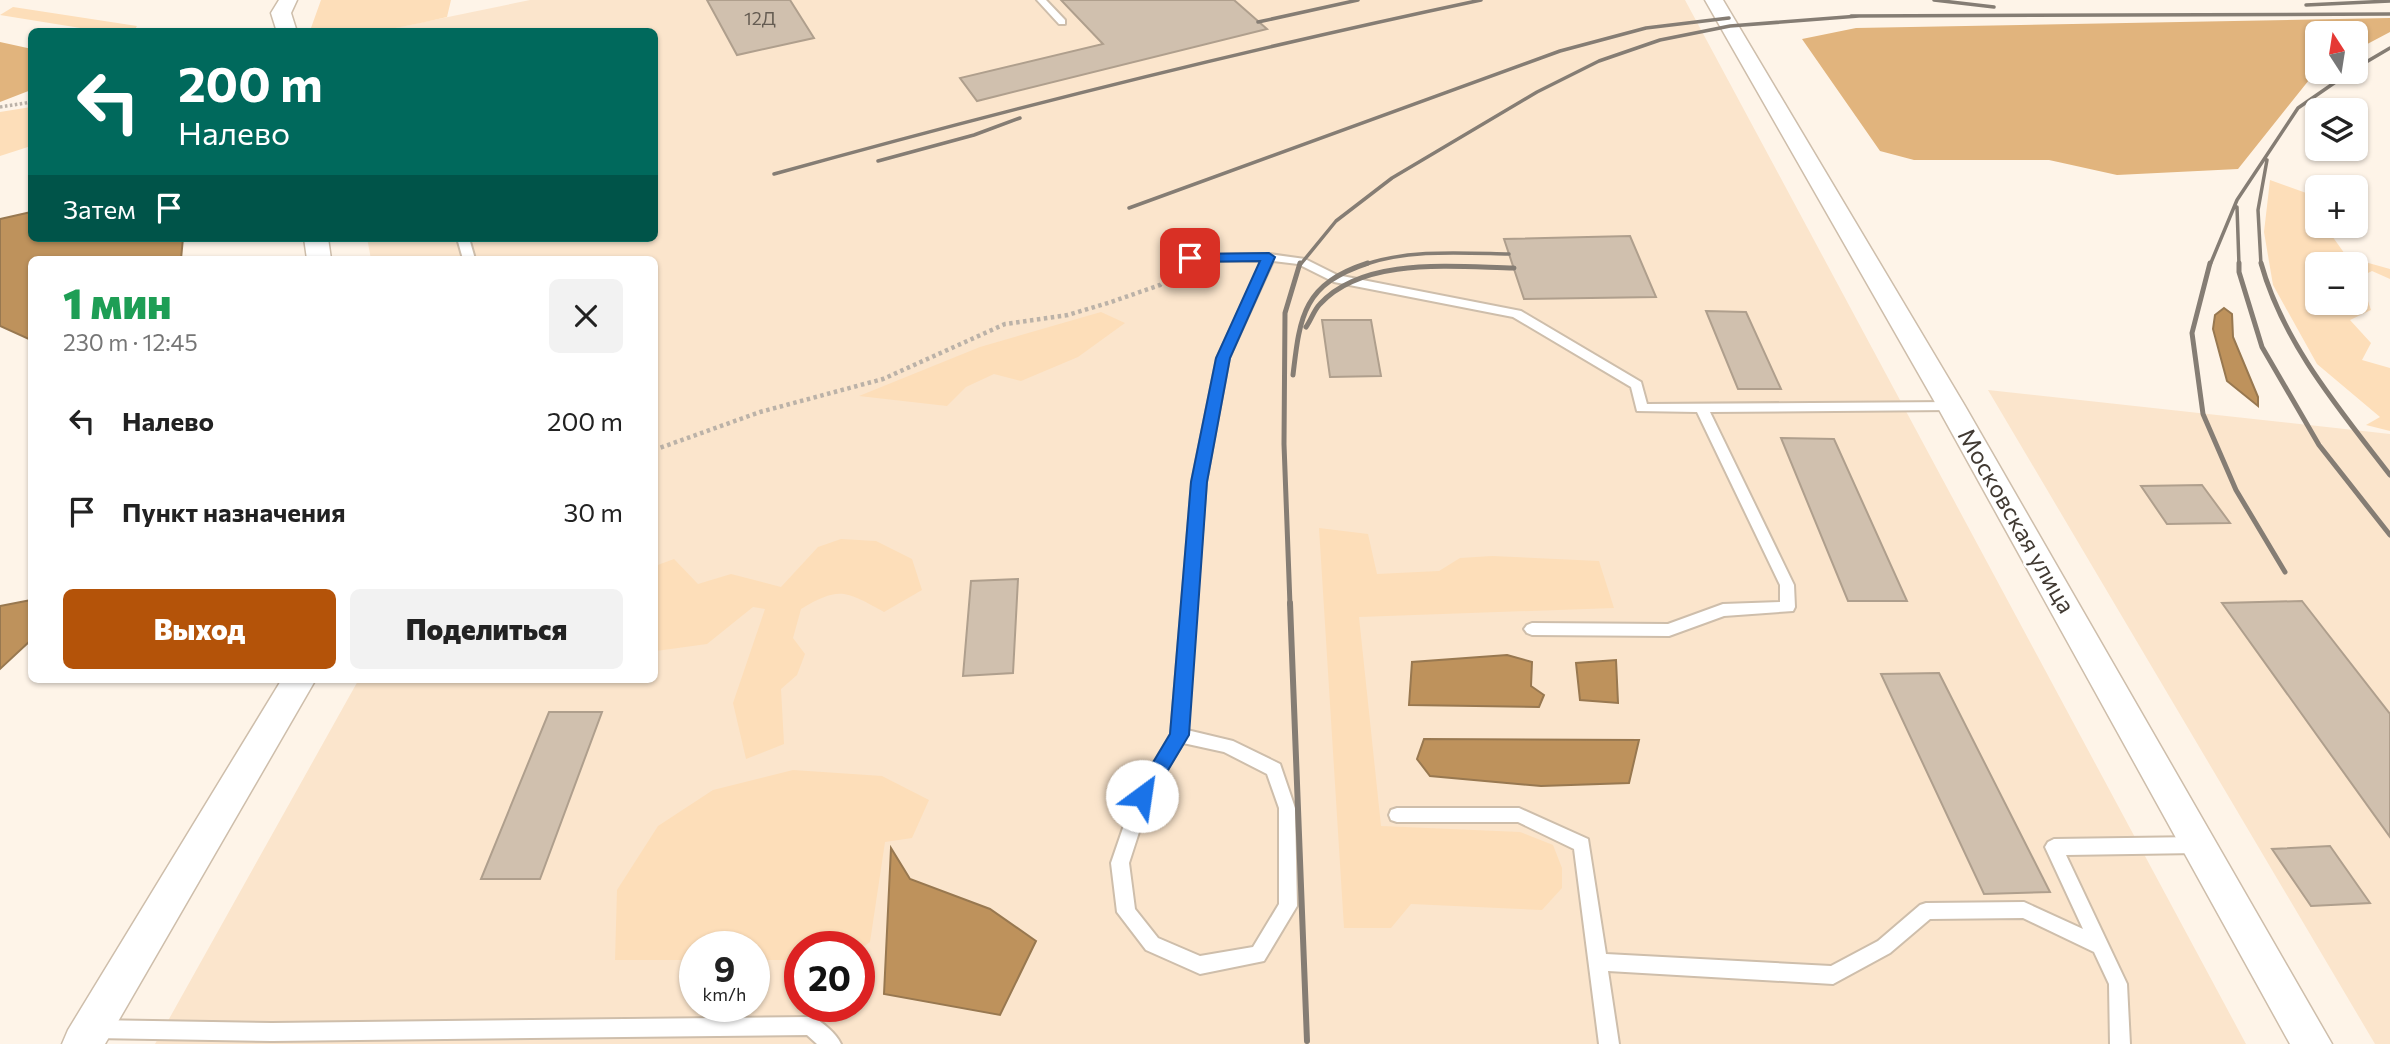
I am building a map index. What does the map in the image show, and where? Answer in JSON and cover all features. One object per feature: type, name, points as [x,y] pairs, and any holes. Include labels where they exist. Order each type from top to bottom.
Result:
[{"type":"street","points":[[287,28],[281,12],[288,0]]},
{"type":"street","name":"Московская улица","points":[[1714,0],[1951,406],[2312,1044]]},
{"type":"street","points":[[87,1036],[297,683]]},
{"type":"lane","points":[[1041,0],[1062,22]]},
{"type":"lane","points":[[1190,258],[1269,257],[1301,261],[1334,278],[1517,314],[1637,385],[1642,408],[1951,406]]},
{"type":"lane","points":[[1180,735],[1227,747],[1274,769],[1287,808],[1288,906],[1258,955],[1200,965],[1152,944],[1126,912],[1120,863],[1142,796],[1180,735],[1199,482],[1223,358],[1269,257]]},
{"type":"lane","points":[[1532,629],[1669,630],[1723,610],[1788,607],[1787,585],[1702,408]]},
{"type":"lane","points":[[1397,815],[1519,815],[1582,844],[1609,1044]]},
{"type":"lane","points":[[2120,1044],[2118,984],[2054,847],[2199,845]]},
{"type":"lane","points":[[1598,962],[1833,975],[1884,947],[1926,911],[2024,910],[2101,946]]},
{"type":"lane","points":[[87,1036],[811,1026],[831,1044]]},
{"type":"path","points":[[0,107],[28,103]]},
{"type":"path","points":[[658,449],[760,412],[883,379],[1005,324],[1068,315],[1160,285],[1190,258]]},
{"type":"shaded area","points":[[321,0],[451,0],[447,17],[413,24],[390,28],[311,28]]},
{"type":"shaded area","points":[[530,0],[1685,0],[2246,1044],[155,1044],[357,683],[658,683],[658,256],[370,256],[368,242],[658,242],[658,28],[395,28]]},
{"type":"shaded area","points":[[13,7],[137,26],[80,28],[0,15]]},
{"type":"shaded area","points":[[2390,18],[2390,32],[2368,44],[2368,21],[2305,21],[2306,84],[2238,169],[2117,175],[2049,160],[1914,160],[1880,151],[1802,39],[1856,28]]},
{"type":"shaded area","points":[[0,42],[28,48],[28,91],[0,102]]},
{"type":"shaded area","points":[[28,107],[28,147],[0,156],[0,112]]},
{"type":"shaded area","points":[[2270,180],[2305,193],[2305,238],[2334,238],[2343,252],[2305,252],[2305,315],[2360,315],[2350,320],[2371,343],[2362,360],[2390,368],[2390,431],[2366,425],[2380,417],[2317,364],[2273,285],[2264,232]]},
{"type":"shaded area","points":[[28,213],[28,242],[183,242],[181,256],[28,256],[28,339],[0,326],[0,219]]},
{"type":"shaded area","points":[[2368,263],[2390,269],[2390,279],[2372,271],[2368,273]]},
{"type":"shaded area","points":[[2224,308],[2232,314],[2233,337],[2258,397],[2258,406],[2227,381],[2213,329],[2215,315]]},
{"type":"shaded area","points":[[1101,312],[1125,323],[1078,357],[1021,381],[994,374],[966,387],[947,406],[859,396],[980,347]]},
{"type":"shaded area","points":[[1988,390],[2390,434],[2390,1044],[2375,1044]]},
{"type":"shaded area","points":[[1319,528],[1368,534],[1377,574],[1439,571],[1460,558],[1492,556],[1599,561],[1614,608],[1359,617],[1381,826],[1520,832],[1553,845],[1562,868],[1562,888],[1542,910],[1411,904],[1391,928],[1344,928]]},
{"type":"shaded area","points":[[841,539],[876,541],[912,559],[922,590],[884,612],[860,599],[842,594],[825,597],[801,609],[793,638],[805,654],[797,675],[781,689],[784,744],[746,759],[733,703],[765,609],[753,607],[707,644],[658,651],[658,565],[674,559],[698,584],[731,574],[781,587],[818,547]]},
{"type":"shaded area","points":[[28,601],[28,643],[0,669],[0,606]]},
{"type":"shaded area","points":[[1507,655],[1532,662],[1531,686],[1544,695],[1539,707],[1409,705],[1412,662]]},
{"type":"shaded area","points":[[1616,660],[1618,703],[1580,700],[1576,663]]},
{"type":"shaded area","points":[[1424,739],[1639,740],[1629,783],[1541,786],[1430,776],[1417,759]]},
{"type":"shaded area","points":[[793,770],[882,776],[929,800],[912,838],[885,842],[872,931],[784,931],[784,960],[770,960],[770,931],[679,931],[679,960],[615,960],[617,890],[658,826],[713,790]]},
{"type":"shaded area","points":[[891,848],[910,879],[990,909],[1036,941],[1000,1015],[884,994]]},
{"type":"building","points":[[707,0],[790,0],[814,38],[737,55]]},
{"type":"building","points":[[1061,0],[1234,0],[1267,29],[977,101],[960,78],[1103,44]]},
{"type":"building","points":[[1630,236],[1656,297],[1524,299],[1504,239]]},
{"type":"building","points":[[1706,311],[1746,312],[1781,389],[1738,389]]},
{"type":"building","points":[[1322,320],[1371,320],[1381,376],[1330,377]]},
{"type":"building","points":[[1781,438],[1834,439],[1907,601],[1848,601]]},
{"type":"building","points":[[2202,485],[2230,523],[2167,524],[2141,486]]},
{"type":"building","points":[[1018,579],[1013,673],[963,676],[971,581]]},
{"type":"building","points":[[2302,601],[2390,714],[2390,837],[2222,603]]},
{"type":"building","points":[[1939,673],[2050,892],[1984,894],[1881,674]]},
{"type":"building","points":[[549,712],[602,712],[540,879],[481,879]]},
{"type":"building","points":[[2330,846],[2370,903],[2311,906],[2272,849]]},
{"type":"railway","points":[[1258,22],[1358,0]]},
{"type":"railway","points":[[774,174],[1126,81],[1481,0]]},
{"type":"railway","points":[[1934,0],[1994,7]]},
{"type":"railway","points":[[2306,5],[2390,1]]},
{"type":"railway","points":[[1851,16],[2390,14]]},
{"type":"railway","points":[[1300,265],[1336,221],[1392,178],[1537,92],[1599,61],[1660,40],[1730,26],[1859,16]]},
{"type":"railway","points":[[1129,208],[1560,51],[1646,28],[1729,18]]},
{"type":"railway","points":[[2368,61],[2390,48]]},
{"type":"railway","points":[[2210,265],[2237,200],[2298,108],[2333,84]]},
{"type":"railway","points":[[878,161],[974,135],[1020,118]]},
{"type":"railway","points":[[2261,265],[2258,210],[2267,160]]},
{"type":"railway","points":[[2237,207],[2239,265]]},
{"type":"railway","points":[[1363,265],[1417,254],[1509,254]]},
{"type":"railway","points":[[1290,605],[1284,444],[1285,313],[1300,263]]},
{"type":"railway","points":[[1293,375],[1299,335],[1309,304],[1330,281],[1368,263]]},
{"type":"railway","points":[[2210,263],[2192,333],[2203,414],[2236,490],[2285,572]]},
{"type":"railway","points":[[2261,263],[2283,321],[2298,348],[2333,400],[2390,475]]},
{"type":"railway","points":[[2239,265],[2262,347],[2319,445],[2390,535]]},
{"type":"railway","points":[[1306,327],[1320,304],[1339,289],[1361,278],[1385,271],[1438,266],[1514,268]]},
{"type":"railway","points":[[1290,603],[1307,1041]]},
{"type":"route","points":[[1142,796],[1180,735],[1199,482],[1223,358],[1269,257],[1190,258]]}]
